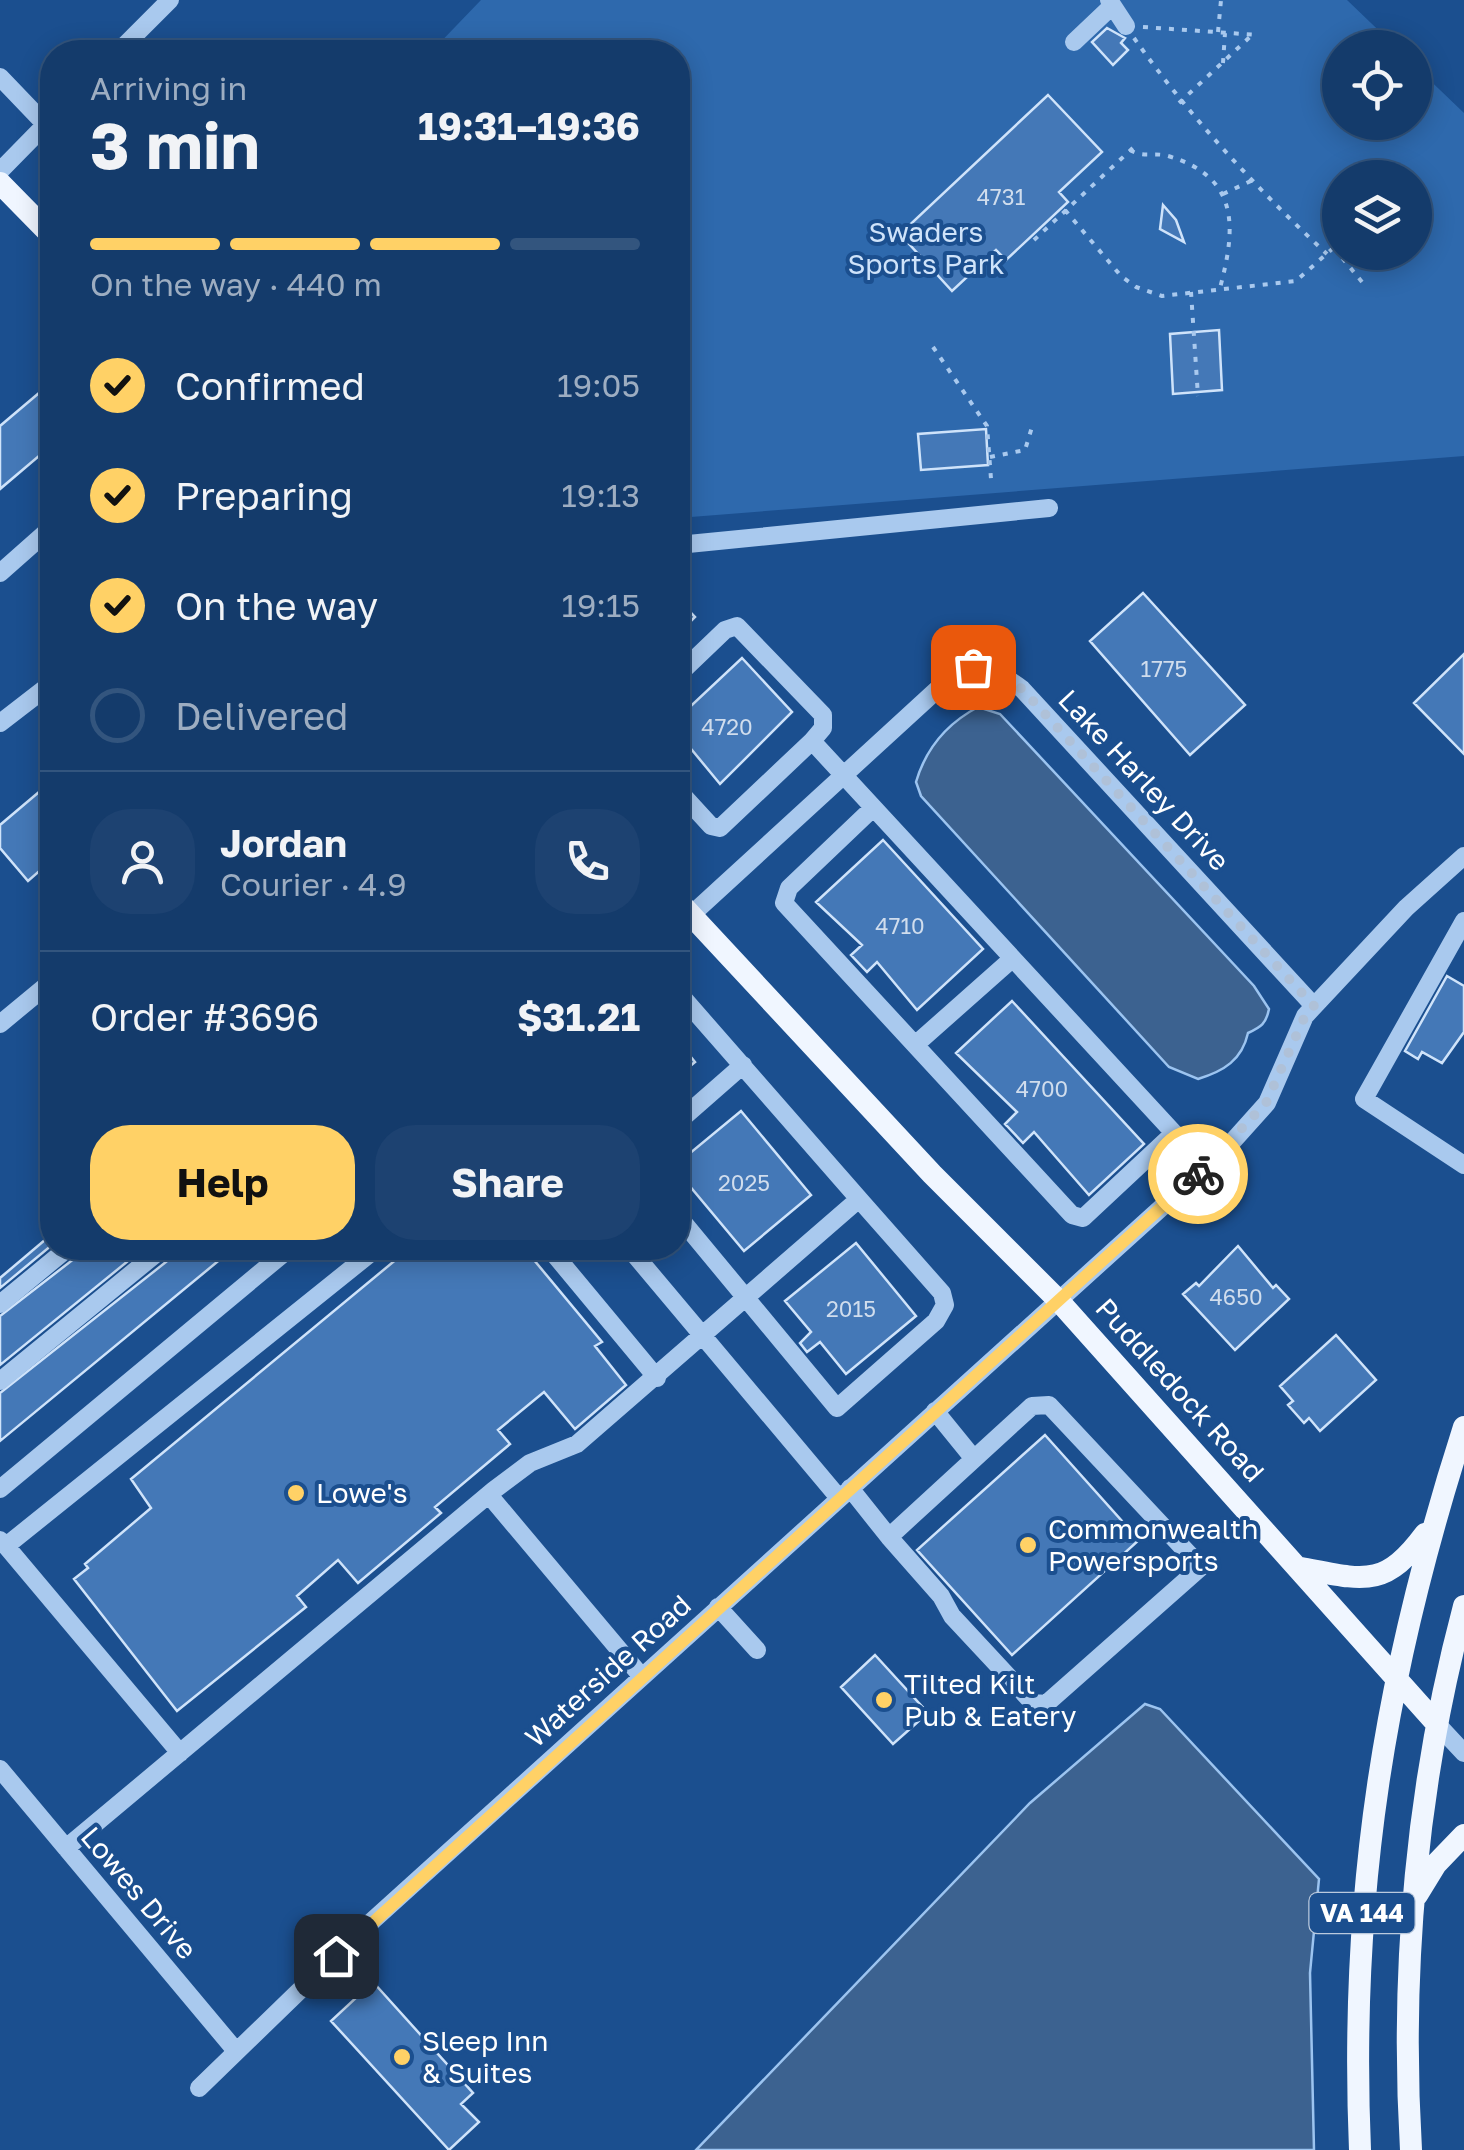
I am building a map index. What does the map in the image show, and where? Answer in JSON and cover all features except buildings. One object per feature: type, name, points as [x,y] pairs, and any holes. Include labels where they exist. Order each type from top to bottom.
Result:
[{"type":"main road","points":[[0,184],[40,224]]},
{"type":"main road","name":"Puddledock Road","points":[[690,923],[1058,1300],[1436,1723]]},
{"type":"main road","name":"VA 144","points":[[1360,2150],[1357,2008],[1363,1890],[1394,1678],[1433,1523],[1464,1427]]},
{"type":"main road","points":[[1301,1568],[1375,1578],[1408,1556],[1433,1523]]},
{"type":"main road","name":"VA 144","points":[[1411,2150],[1408,2023],[1415,1898],[1436,1723],[1464,1606]]},
{"type":"main road","points":[[1415,1898],[1436,1864],[1464,1836]]},
{"type":"street","points":[[130,40],[170,0]]},
{"type":"street","points":[[1074,42],[1111,3],[1126,26]]},
{"type":"street","points":[[0,77],[40,114]]},
{"type":"street","points":[[0,171],[40,131]]},
{"type":"street","points":[[690,544],[1049,508]]},
{"type":"street","points":[[0,573],[40,538]]},
{"type":"street","points":[[690,664],[725,630],[737,626],[823,715],[823,728],[812,741],[716,829],[690,802]]},
{"type":"street","name":"Lake Harley Drive","points":[[690,908],[954,675],[973,667],[996,670],[1022,689],[1314,1006]]},
{"type":"street","points":[[0,723],[40,692]]},
{"type":"street","points":[[812,741],[1174,1133],[1211,1163]]},
{"type":"street","points":[[874,808],[789,888],[784,903],[915,1046],[1077,1219],[1174,1133]]},
{"type":"street","name":"Waterside Road","points":[[199,2088],[360,1932],[1211,1163],[1266,1103],[1305,1016],[1406,908],[1464,856]]},
{"type":"street","points":[[1464,921],[1372,1079],[1365,1102],[1446,1148],[1464,1164]]},
{"type":"street","points":[[915,1046],[1012,959]]},
{"type":"street","points":[[0,1024],[40,991]]},
{"type":"street","points":[[690,1006],[942,1293],[945,1304],[936,1321],[836,1408],[690,1230]]},
{"type":"street","points":[[690,1112],[743,1066]]},
{"type":"street","points":[[66,1848],[489,1495],[530,1463],[577,1444],[859,1198]]},
{"type":"street","points":[[0,1304],[53,1260]]},
{"type":"street","points":[[0,1381],[148,1260]]},
{"type":"street","points":[[0,1490],[276,1260]]},
{"type":"street","points":[[180,1753],[3,1543],[363,1260]]},
{"type":"street","points":[[559,1260],[657,1378]]},
{"type":"street","points":[[639,1260],[702,1335],[889,1537],[1033,1704],[1046,1704],[1202,1567],[1049,1405],[1032,1406],[889,1537]]},
{"type":"street","points":[[935,1411],[974,1459]]},
{"type":"street","points":[[489,1495],[642,1677]]},
{"type":"street","points":[[718,1608],[756,1650]]},
{"type":"street","name":"Puddledock Road","points":[[1436,1723],[1464,1752]]},
{"type":"street","name":"Lowes Drive","points":[[0,1769],[236,2051]]},
{"type":"path","points":[[1222,0],[1223,63]]},
{"type":"path","points":[[1126,26],[1255,35],[1181,102]]},
{"type":"path","points":[[1126,26],[1152,68],[1181,102],[1322,248]]},
{"type":"path","points":[[1034,240],[1136,144]]},
{"type":"path","points":[[1130,150],[1186,162],[1209,177],[1223,194],[1232,241],[1220,288]]},
{"type":"path","points":[[1223,194],[1253,180]]},
{"type":"path","points":[[1066,210],[1130,284],[1162,296],[1296,281],[1322,259]]},
{"type":"path","points":[[1352,270],[1367,288]]},
{"type":"path","points":[[1192,292],[1198,396]]},
{"type":"path","points":[[933,348],[988,426],[991,479]]},
{"type":"path","points":[[990,457],[1026,450],[1032,427]]},
{"type":"green space","name":"Swaders Sports Park","points":[[481,0],[1347,0],[1378,30],[1322,30],[1322,140],[1432,140],[1432,82],[1464,113],[1464,456],[690,517],[690,40],[443,40]]},
{"type":"shaded area","points":[[978,707],[1000,714],[1254,986],[1269,1009],[1266,1018],[1260,1027],[1248,1033],[1241,1050],[1224,1068],[1198,1079],[1169,1067],[921,796],[916,782],[925,758],[947,729]]},
{"type":"shaded area","points":[[1145,1704],[1160,1709],[1319,1879],[1310,1973],[1314,2150],[696,2150],[1030,1803]]},
{"type":"way so far","points":[[973,667],[996,670],[1022,689],[1314,1006],[1305,1016],[1266,1103],[1198,1174]]},
{"type":"place","name":"Lowe's","points":[[296,1493]]},
{"type":"place","name":"Commonwealth Powersports","points":[[1028,1545]]},
{"type":"place","name":"Tilted Kilt Pub & Eatery","points":[[884,1700]]},
{"type":"place","name":"Sleep Inn & Suites","points":[[402,2057]]},
{"type":"route","points":[[336,1956],[1198,1174]]}]
